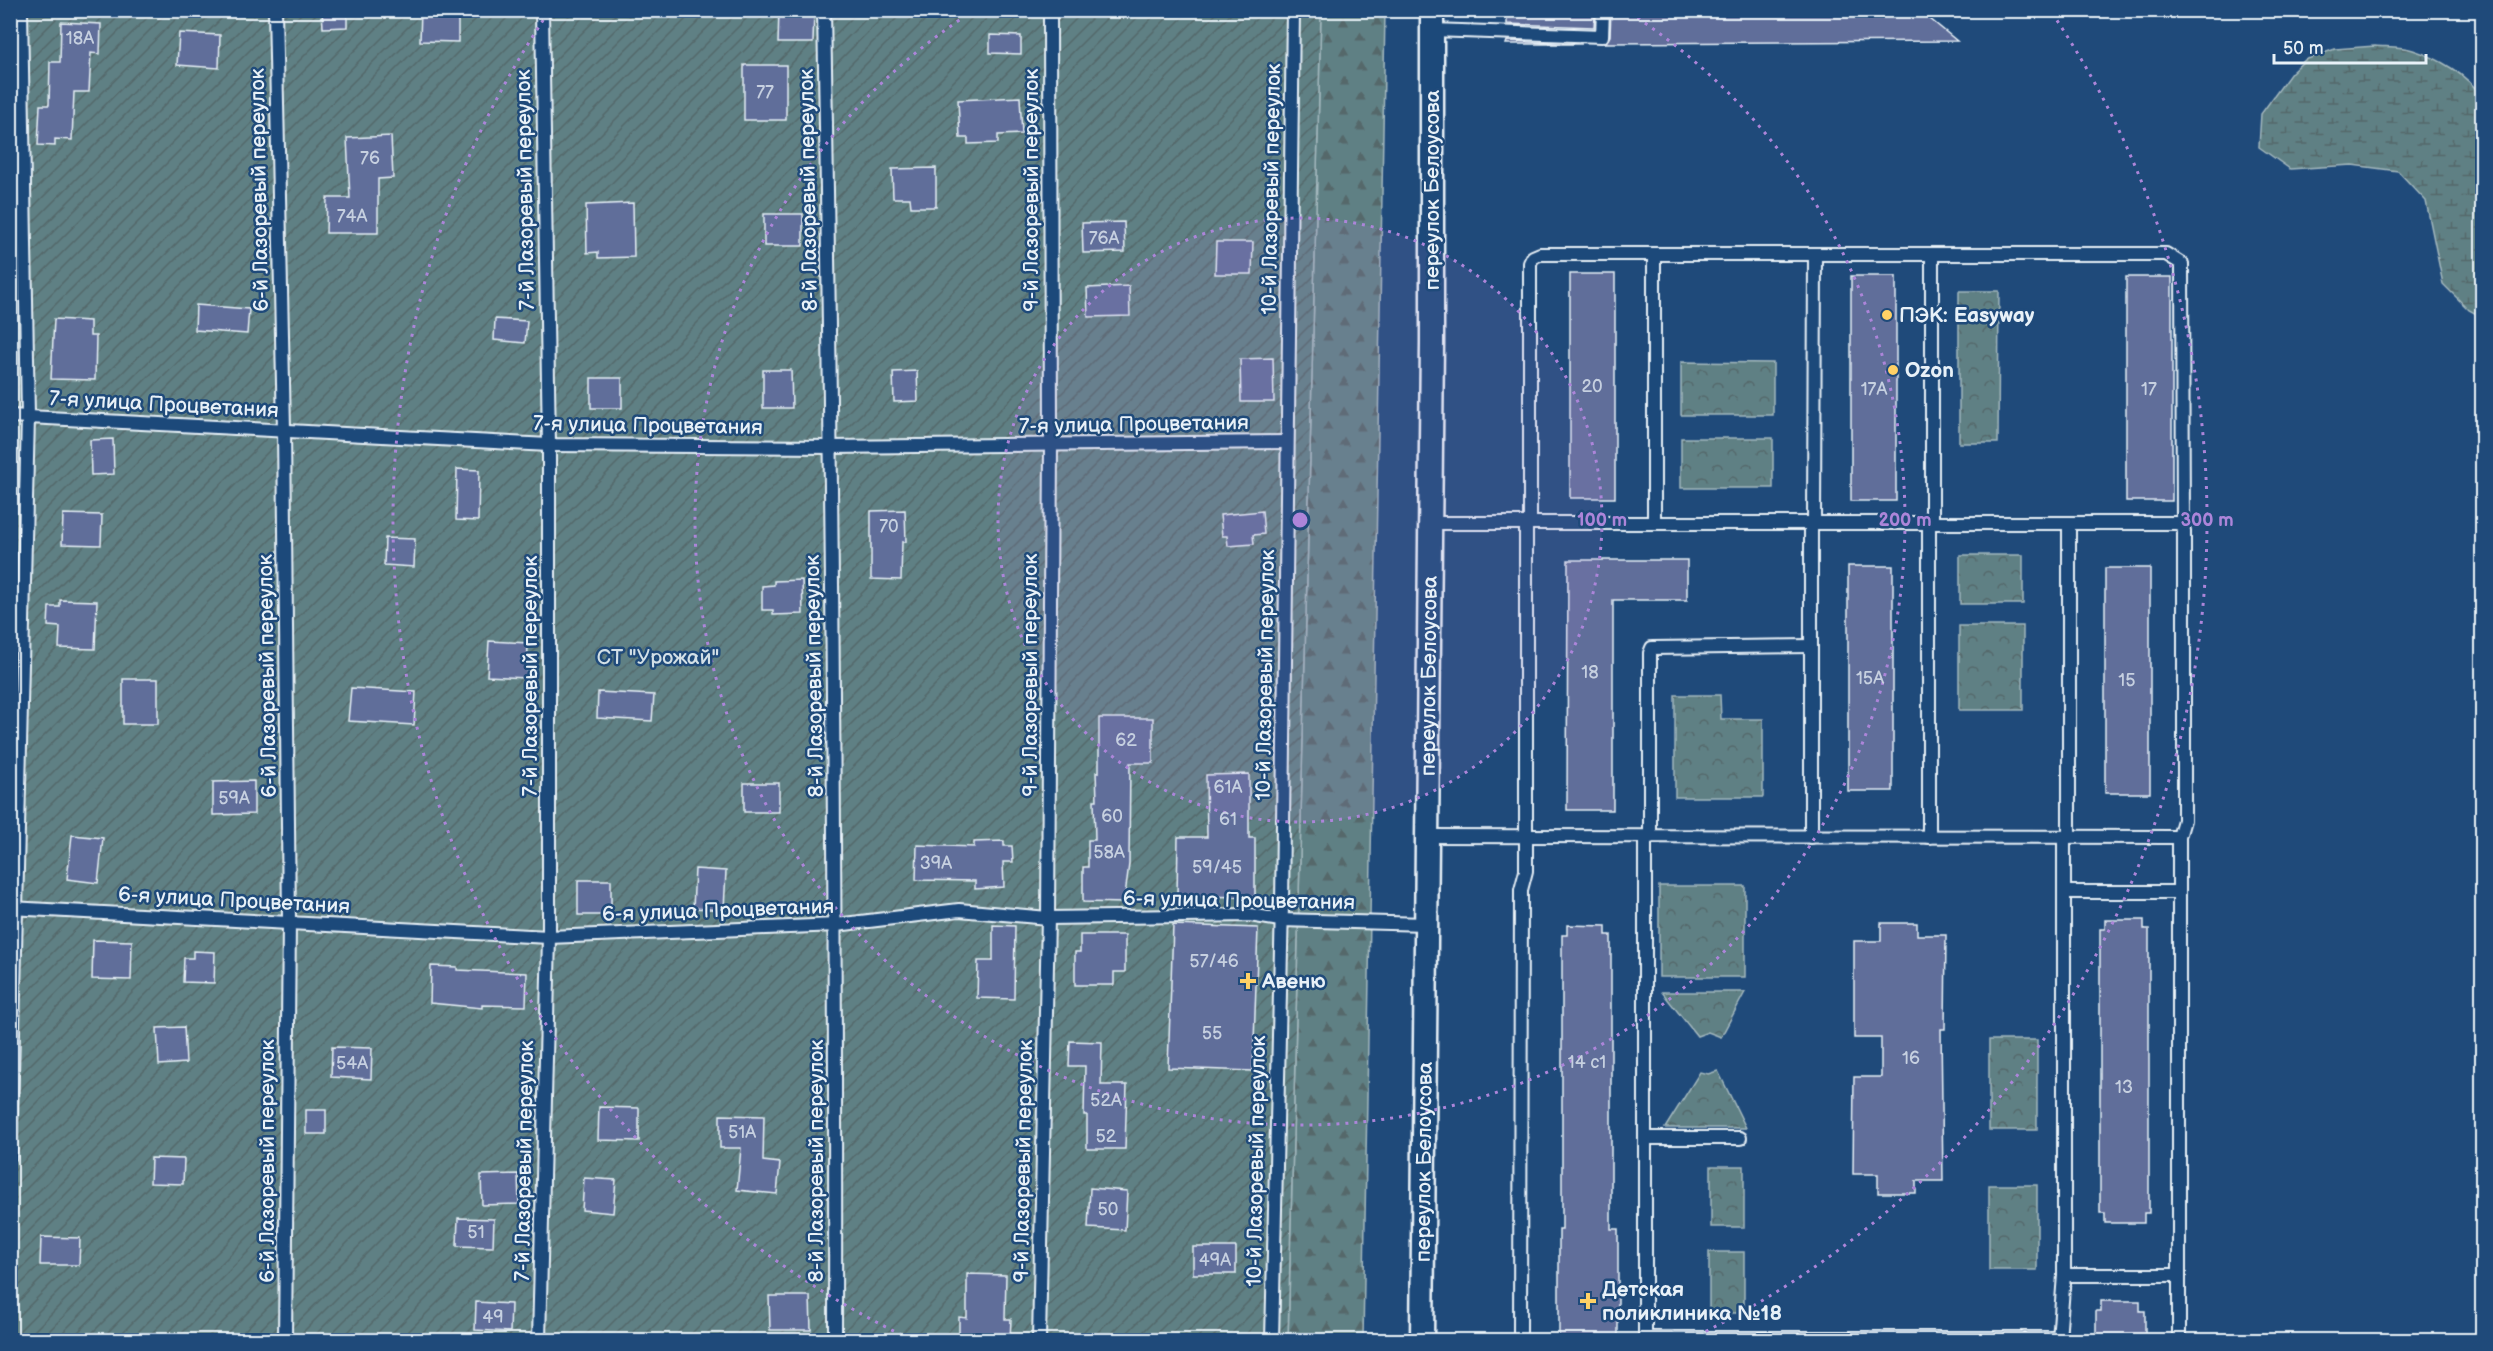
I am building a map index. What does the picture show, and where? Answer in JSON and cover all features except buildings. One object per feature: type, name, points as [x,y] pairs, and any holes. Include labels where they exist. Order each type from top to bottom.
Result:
[{"type":"street","name":"переулок Белоусова","points":[[1422,1341],[1430,523],[1432,20]]},
{"type":"lane","points":[[10,1156],[14,908],[28,417],[21,10]]},
{"type":"lane","name":"6-й Лазоревый переулок","points":[[274,10],[284,429],[289,922],[285,1341]]},
{"type":"lane","name":"7-й Лазоревый переулок","points":[[539,1341],[549,937],[549,444],[542,10]]},
{"type":"lane","name":"8-й Лазоревый переулок","points":[[824,10],[832,447],[836,925],[835,1341]]},
{"type":"lane","name":"9-й Лазоревый переулок","points":[[1039,1341],[1048,918],[1051,444],[1050,10]]},
{"type":"lane","name":"10-й Лазоревый переулок","points":[[1272,1341],[1293,10]]},
{"type":"lane","points":[[1432,20],[1602,36],[1603,10]]},
{"type":"lane","points":[[1520,1341],[1521,890],[1526,871],[1530,263],[1533,256],[1540,254],[2166,254],[2182,264],[2184,820],[2179,837],[2179,1341]]},
{"type":"lane","points":[[1654,254],[1654,523]]},
{"type":"lane","points":[[1811,837],[1815,254]]},
{"type":"lane","points":[[1929,837],[1932,254]]},
{"type":"lane","name":"7-я улица Процветания","points":[[10,416],[549,444],[832,447],[1286,442]]},
{"type":"lane","points":[[1430,523],[2176,523],[2182,525]]},
{"type":"lane","points":[[1811,646],[1652,648],[1650,653],[1645,1339],[2059,1339],[2064,1275],[2064,892],[2069,523]]},
{"type":"lane","points":[[1427,836],[2179,837]]},
{"type":"lane","points":[[2064,892],[2179,892]]},
{"type":"lane","name":"6-я улица Процветания","points":[[14,908],[549,937],[836,925],[959,910],[1048,918],[1250,915],[1280,920],[1426,924]]},
{"type":"lane","points":[[1645,1138],[1740,1138]]},
{"type":"lane","points":[[2064,1275],[2179,1275]]},
{"type":"green space","name":"СТ \"Урожай\"","points":[[10,11],[1321,11],[1288,1340],[11,1340]]},
{"type":"green space","points":[[1321,11],[1385,11],[1363,1340],[1288,1340]]},
{"type":"green space","points":[[2399,47],[2423,53],[2452,68],[2482,97],[2482,317],[2469,310],[2443,284],[2426,201],[2398,171],[2352,165],[2290,169],[2259,147],[2261,114],[2291,73],[2305,60],[2335,49]]},
{"type":"green space","points":[[1959,291],[1999,291],[1998,443],[1959,443]]},
{"type":"green space","points":[[1681,362],[1773,363],[1773,415],[1681,415]]},
{"type":"green space","points":[[1681,438],[1773,438],[1773,488],[1681,488]]},
{"type":"green space","points":[[1960,555],[2023,555],[2023,604],[1960,604]]},
{"type":"green space","points":[[1959,626],[2023,626],[2023,710],[1959,710]]},
{"type":"green space","points":[[1675,695],[1720,695],[1721,719],[1763,719],[1763,797],[1675,797]]},
{"type":"green space","points":[[1659,886],[1745,886],[1745,977],[1659,977]]},
{"type":"green space","points":[[1662,992],[1745,992],[1721,1037],[1708,1032],[1697,1036]]},
{"type":"green space","points":[[1989,1040],[2037,1040],[2037,1130],[1989,1130]]},
{"type":"green space","points":[[1718,1071],[1746,1128],[1665,1128],[1700,1072],[1708,1074]]},
{"type":"green space","points":[[1711,1166],[1744,1166],[1744,1227],[1711,1227]]},
{"type":"green space","points":[[1989,1185],[2037,1185],[2037,1270],[1989,1270]]},
{"type":"green space","points":[[1709,1252],[1744,1252],[1744,1313],[1709,1313]]},
{"type":"place","name":"ПЭК: Easyway","points":[[1887,315]]},
{"type":"place","name":"Ozon","points":[[1893,370]]},
{"type":"place","name":"Авеню","points":[[1248,981]]},
{"type":"place","name":"Детская поликлиника №18","points":[[1588,1301]]}]
